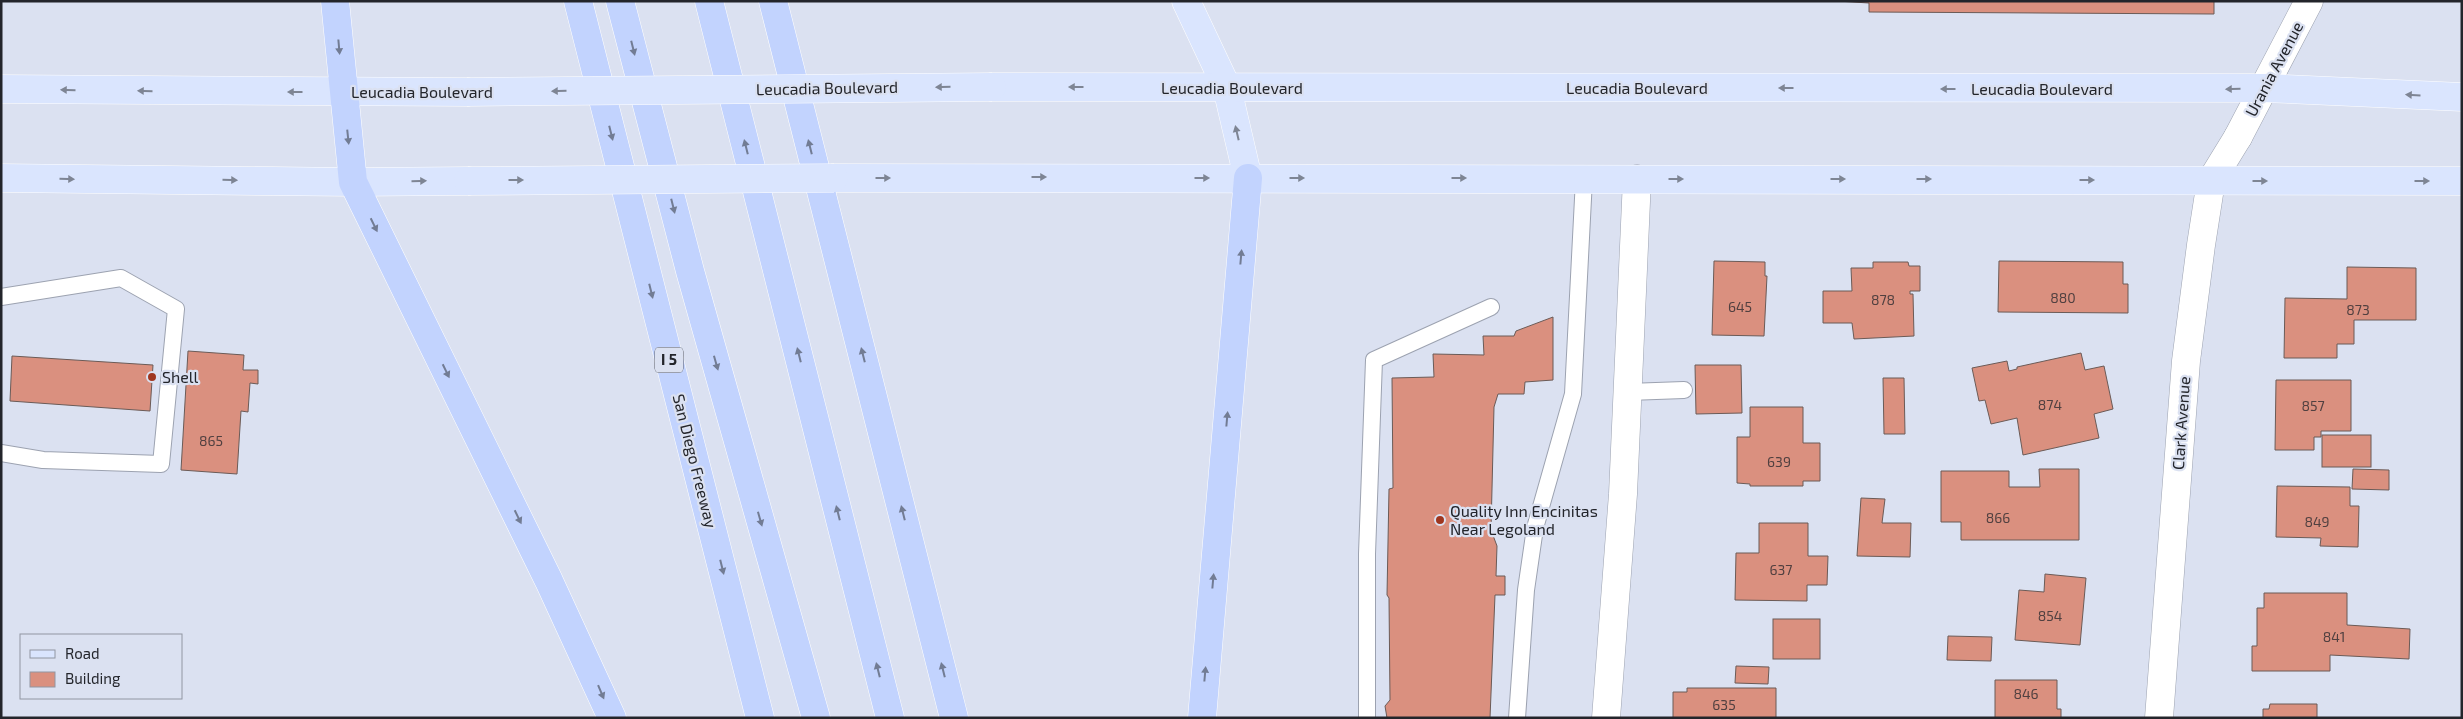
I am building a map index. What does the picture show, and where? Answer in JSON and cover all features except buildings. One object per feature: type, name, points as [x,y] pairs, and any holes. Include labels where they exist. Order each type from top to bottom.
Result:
[{"type":"highway","points":[[335,1],[352,182],[554,590],[612,718]]},
{"type":"highway","name":"San Diego Freeway","points":[[578,1],[760,718]]},
{"type":"highway","points":[[620,1],[690,271],[816,718]]},
{"type":"highway","points":[[709,1],[890,718]]},
{"type":"highway","points":[[773,1],[954,718]]},
{"type":"highway","points":[[1202,718],[1248,178]]},
{"type":"main road","points":[[1186,1],[1227,88],[1248,178]]},
{"type":"main road","name":"Leucadia Boulevard","points":[[1,89],[467,92],[992,87],[2264,88],[2462,98]]},
{"type":"main road","points":[[1,178],[352,182],[990,177],[2462,181]]},
{"type":"street","name":"Urania Avenue","points":[[2238,137],[2309,1]]},
{"type":"street","name":"Clark Avenue","points":[[2159,718],[2186,361],[2211,180],[2238,137]]},
{"type":"street","points":[[1606,718],[1623,494],[1637,179]]},
{"type":"lane","points":[[1517,718],[1526,590],[1536,528],[1573,394],[1584,179]]},
{"type":"lane","points":[[1,297],[121,278],[176,309],[161,464],[43,460],[1,453]]},
{"type":"lane","points":[[1367,718],[1367,554],[1374,360],[1491,307]]},
{"type":"lane","points":[[1628,392],[1684,390]]},
{"type":"place","name":"Shell","points":[[152,377]]},
{"type":"place","name":"Quality Inn Encinitas Near Legoland","points":[[1440,520]]}]
